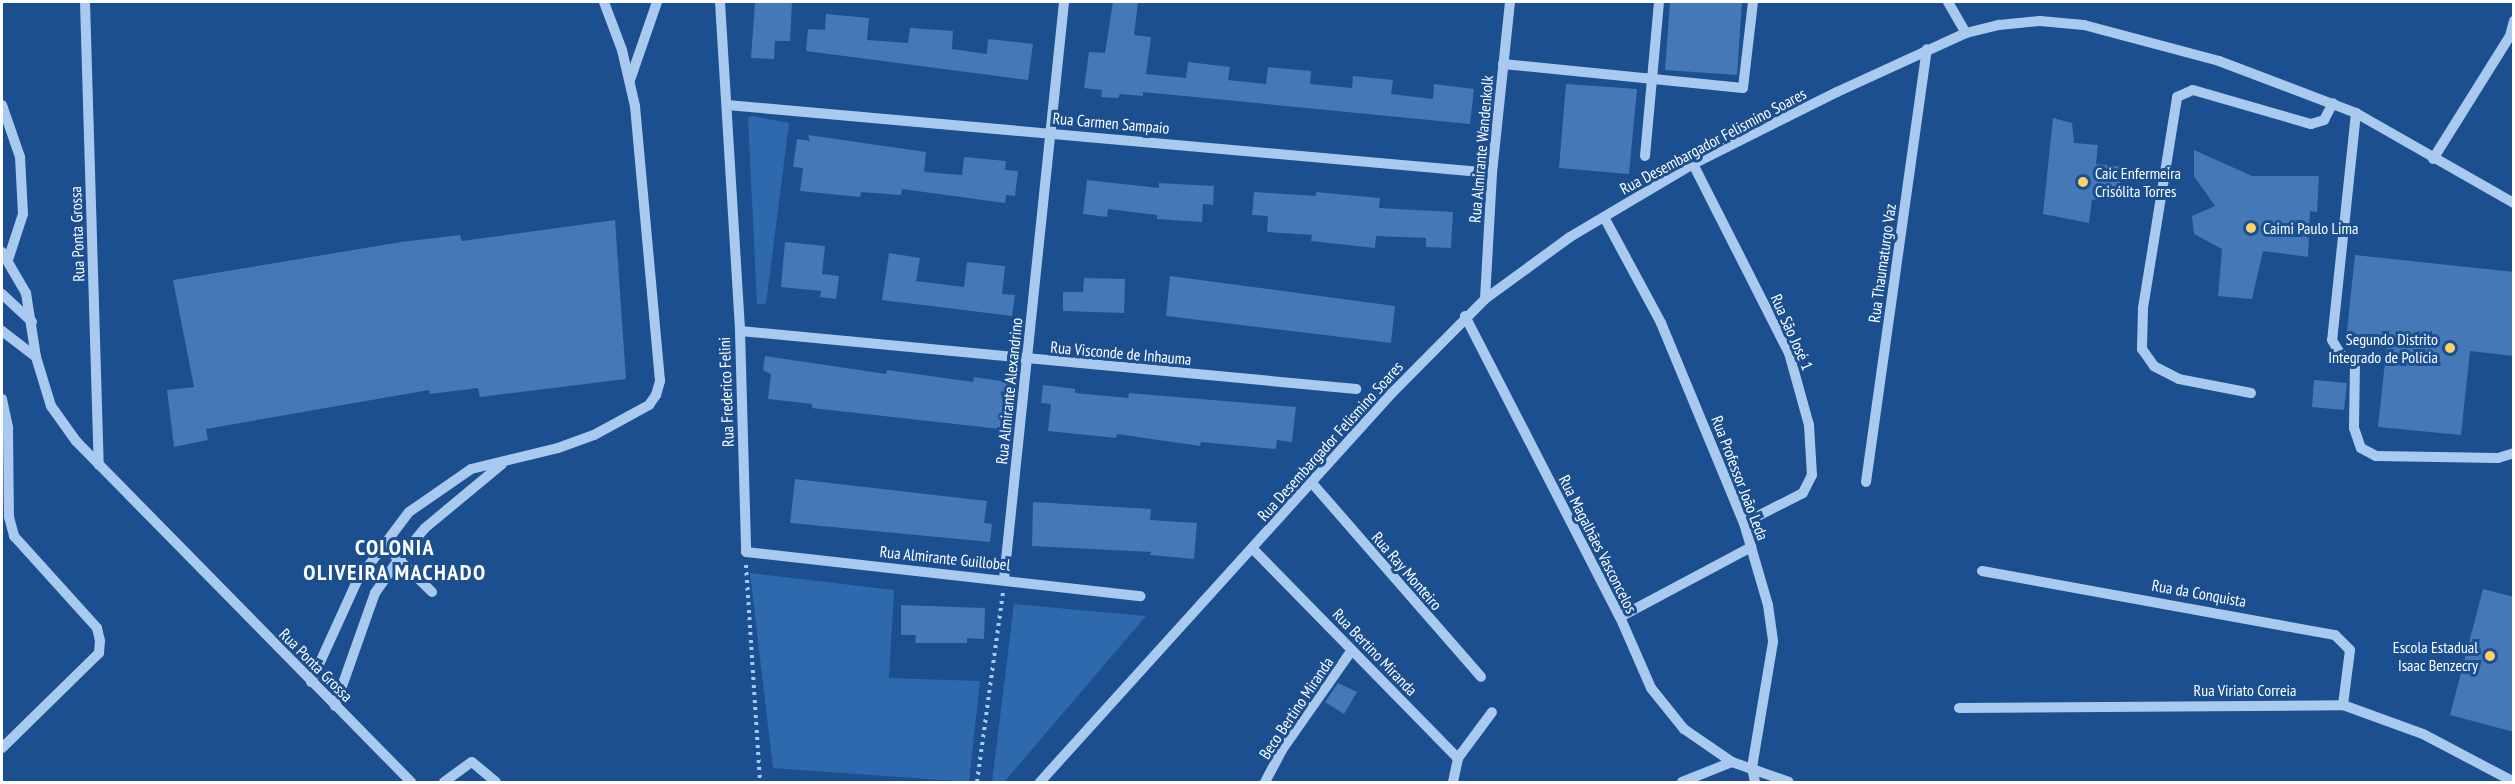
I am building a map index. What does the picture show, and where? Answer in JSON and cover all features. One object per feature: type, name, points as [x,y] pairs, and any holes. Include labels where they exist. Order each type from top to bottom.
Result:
[{"type":"street","name":"Rua Ponta Grossa","points":[[85,2],[99,465]]},
{"type":"street","points":[[311,682],[346,602],[382,543],[409,512],[471,469],[502,464],[594,435],[649,405],[656,395],[660,381],[630,80],[604,2]]},
{"type":"street","points":[[630,80],[657,2]]},
{"type":"street","name":"Rua Frederico Felini","points":[[720,2],[740,331],[746,552]]},
{"type":"street","name":"Rua Almirante Alexandrino","points":[[1004,579],[1064,2]]},
{"type":"street","name":"Rua Almirante Wandenkolk","points":[[1485,299],[1492,173],[1510,2]]},
{"type":"street","points":[[1645,156],[1659,2]]},
{"type":"street","points":[[1503,64],[1652,82],[1743,88],[1753,2]]},
{"type":"street","points":[[1948,2],[1966,33]]},
{"type":"street","name":"Rua Desembargador Felismino Soares","points":[[1040,783],[1465,316],[1485,299],[1604,217],[1693,164],[1927,49],[1966,33],[1999,25],[2040,21],[2084,25],[2219,61],[2356,113],[2433,159],[2514,203]]},
{"type":"street","points":[[2433,159],[2510,36],[2514,21]]},
{"type":"street","name":"Rua Thaumaturgo Vaz","points":[[1866,482],[1927,49]]},
{"type":"street","points":[[2251,393],[2180,379],[2154,366],[2142,349],[2143,308],[2178,97],[2193,90],[2311,124],[2324,120],[2333,103]]},
{"type":"street","points":[[2,105],[20,157],[23,214],[5,256]]},
{"type":"street","name":"Rua Carmen Sampaio","points":[[727,105],[1492,173]]},
{"type":"street","points":[[2356,113],[2332,340],[2341,355],[2355,363],[2354,428],[2361,448],[2376,456],[2498,459],[2514,453]]},
{"type":"street","name":"Rua São José 1","points":[[1693,164],[1789,353],[1809,425],[1812,476],[1803,494],[1744,523]]},
{"type":"street","name":"Rua Professor João Leda","points":[[1604,217],[1661,323],[1744,523],[1768,605],[1773,642],[1752,767]]},
{"type":"street","name":"Rua Ponta Grossa","points":[[5,256],[26,292],[36,357],[51,406],[99,465],[411,783]]},
{"type":"street","points":[[2,294],[32,322]]},
{"type":"street","name":"Rua Magalhães Vasconcelos","points":[[1465,316],[1620,617],[1636,661],[1652,688],[1684,729],[1732,762]]},
{"type":"street","points":[[2,331],[36,357]]},
{"type":"street","name":"Rua Visconde de Inhauma","points":[[740,331],[1028,360],[1356,389]]},
{"type":"street","points":[[2,399],[8,428],[9,517],[14,536],[97,628],[100,641],[99,653],[2,748]]},
{"type":"street","points":[[335,706],[375,593],[425,528],[502,464]]},
{"type":"street","name":"Rua Ray Monteiro","points":[[1312,483],[1481,677]]},
{"type":"street","points":[[382,543],[432,592]]},
{"type":"street","points":[[1620,617],[1751,547]]},
{"type":"street","name":"Rua Bertino Miranda","points":[[1254,550],[1458,758]]},
{"type":"street","name":"Rua Almirante Guillobel","points":[[746,552],[1141,596]]},
{"type":"street","name":"Rua da Conquista","points":[[1982,571],[2335,635],[2349,650],[2343,705]]},
{"type":"street","name":"Beco Bertino Miranda","points":[[1265,783],[1284,747],[1353,650]]},
{"type":"street","name":"Rua Viriato Correia","points":[[1959,708],[2343,705],[2423,734],[2509,781]]},
{"type":"street","points":[[1453,783],[1458,758],[1492,712]]},
{"type":"street","points":[[444,783],[472,762],[496,783]]},
{"type":"street","points":[[1682,783],[1732,762],[1752,767],[1790,783]]},
{"type":"street","points":[[1752,767],[1755,783]]},
{"type":"path","points":[[746,552],[760,783]]},
{"type":"path","points":[[977,783],[1004,579]]},
{"type":"shaded area","points":[[752,116],[789,123],[766,304],[757,304],[748,118]]},
{"type":"shaded area","points":[[750,573],[894,590],[889,678],[980,681],[969,782],[773,768]]},
{"type":"shaded area","points":[[1014,604],[1146,616],[1004,782],[992,782]]},
{"type":"building","points":[[755,2],[792,2],[790,41],[775,41],[774,59],[751,58]]},
{"type":"building","points":[[1113,2],[1138,2],[1134,35],[1151,37],[1146,74],[1186,78],[1188,62],[1230,67],[1228,80],[1266,84],[1268,67],[1311,71],[1310,84],[1352,88],[1353,76],[1393,80],[1391,94],[1433,99],[1434,84],[1474,89],[1470,124],[1143,92],[1143,96],[1120,94],[1118,98],[1101,97],[1102,90],[1084,88],[1089,52],[1105,53]]},
{"type":"building","points":[[1670,2],[1742,2],[1737,75],[1665,70]]},
{"type":"building","points":[[826,14],[869,18],[867,40],[908,43],[910,28],[953,31],[952,49],[987,54],[988,39],[1033,44],[1028,80],[806,51],[808,29],[825,30]]},
{"type":"building","points":[[1566,84],[1637,89],[1629,174],[1559,168]]},
{"type":"building","name":"Caic Enfermeira Crisólita Torres","points":[[2053,118],[2072,123],[2074,143],[2098,145],[2096,164],[2124,167],[2117,197],[2092,200],[2089,223],[2043,214]]},
{"type":"building","points":[[808,135],[926,152],[924,172],[962,175],[964,157],[1006,161],[1005,170],[1018,171],[1015,196],[1006,195],[1005,203],[902,189],[901,195],[861,192],[860,197],[800,191],[803,168],[793,167],[797,139],[810,141]]},
{"type":"building","name":"Caimi Paulo Lima","points":[[2194,150],[2252,176],[2319,176],[2317,212],[2310,211],[2308,257],[2263,251],[2252,299],[2218,296],[2222,249],[2194,234],[2192,216],[2215,206],[2194,176]]},
{"type":"building","points":[[1087,180],[1159,188],[1159,183],[1214,186],[1213,205],[1203,204],[1202,222],[1157,219],[1157,215],[1108,209],[1107,217],[1083,214]]},
{"type":"building","points":[[1254,192],[1316,196],[1316,192],[1380,198],[1379,208],[1453,212],[1451,248],[1426,247],[1426,238],[1376,236],[1375,248],[1311,241],[1312,235],[1267,232],[1268,216],[1252,215]]},
{"type":"building","points":[[615,220],[626,379],[480,397],[478,388],[430,394],[429,390],[206,429],[208,440],[174,447],[167,390],[194,387],[173,280],[401,242],[460,235],[462,241]]},
{"type":"building","points":[[785,242],[825,246],[822,274],[839,276],[836,299],[820,297],[821,291],[781,287]]},
{"type":"building","points":[[889,253],[920,258],[916,281],[964,287],[967,262],[1005,266],[1002,294],[1015,295],[1012,316],[882,300]]},
{"type":"building","name":"Segundo Distrito Integrado de Polícia","points":[[2355,255],[2514,272],[2514,356],[2470,351],[2461,435],[2378,427],[2387,344],[2346,340]]},
{"type":"building","points":[[1170,276],[1395,306],[1391,343],[1166,316]]},
{"type":"building","points":[[1084,278],[1125,279],[1124,313],[1063,311],[1063,292],[1083,292]]},
{"type":"building","points":[[765,356],[886,374],[887,370],[973,382],[974,377],[1013,383],[1009,430],[812,408],[812,404],[768,399],[771,374],[763,370]]},
{"type":"building","points":[[2314,380],[2347,383],[2344,410],[2312,407]]},
{"type":"building","points":[[1043,385],[1075,389],[1075,393],[1128,398],[1129,393],[1296,407],[1292,442],[1277,440],[1276,449],[1201,442],[1200,446],[1117,434],[1116,438],[1048,431],[1051,404],[1041,403]]},
{"type":"building","points":[[795,479],[987,501],[984,523],[992,524],[990,542],[790,523]]},
{"type":"building","points":[[1033,502],[1151,509],[1150,520],[1197,523],[1194,559],[1150,555],[1151,552],[1032,546]]},
{"type":"building","name":"Escola Estadual Isaac Benzecry","points":[[2483,589],[2514,597],[2514,732],[2450,715]]},
{"type":"building","points":[[901,605],[985,608],[984,639],[967,638],[967,643],[915,643],[916,635],[901,635]]},
{"type":"building","points":[[1338,683],[1357,692],[1344,714],[1325,702]]},
{"type":"place","name":"Caic Enfermeira Crisólita Torres","points":[[2083,182]]},
{"type":"place","name":"Caimi Paulo Lima","points":[[2251,228]]},
{"type":"place","name":"Segundo Distrito Integrado de Polícia","points":[[2450,348]]},
{"type":"place","name":"Escola Estadual Isaac Benzecry","points":[[2490,656]]},
{"type":"district","name":"COLONIA OLIVEIRA MACHADO","points":[[395,560]]}]
